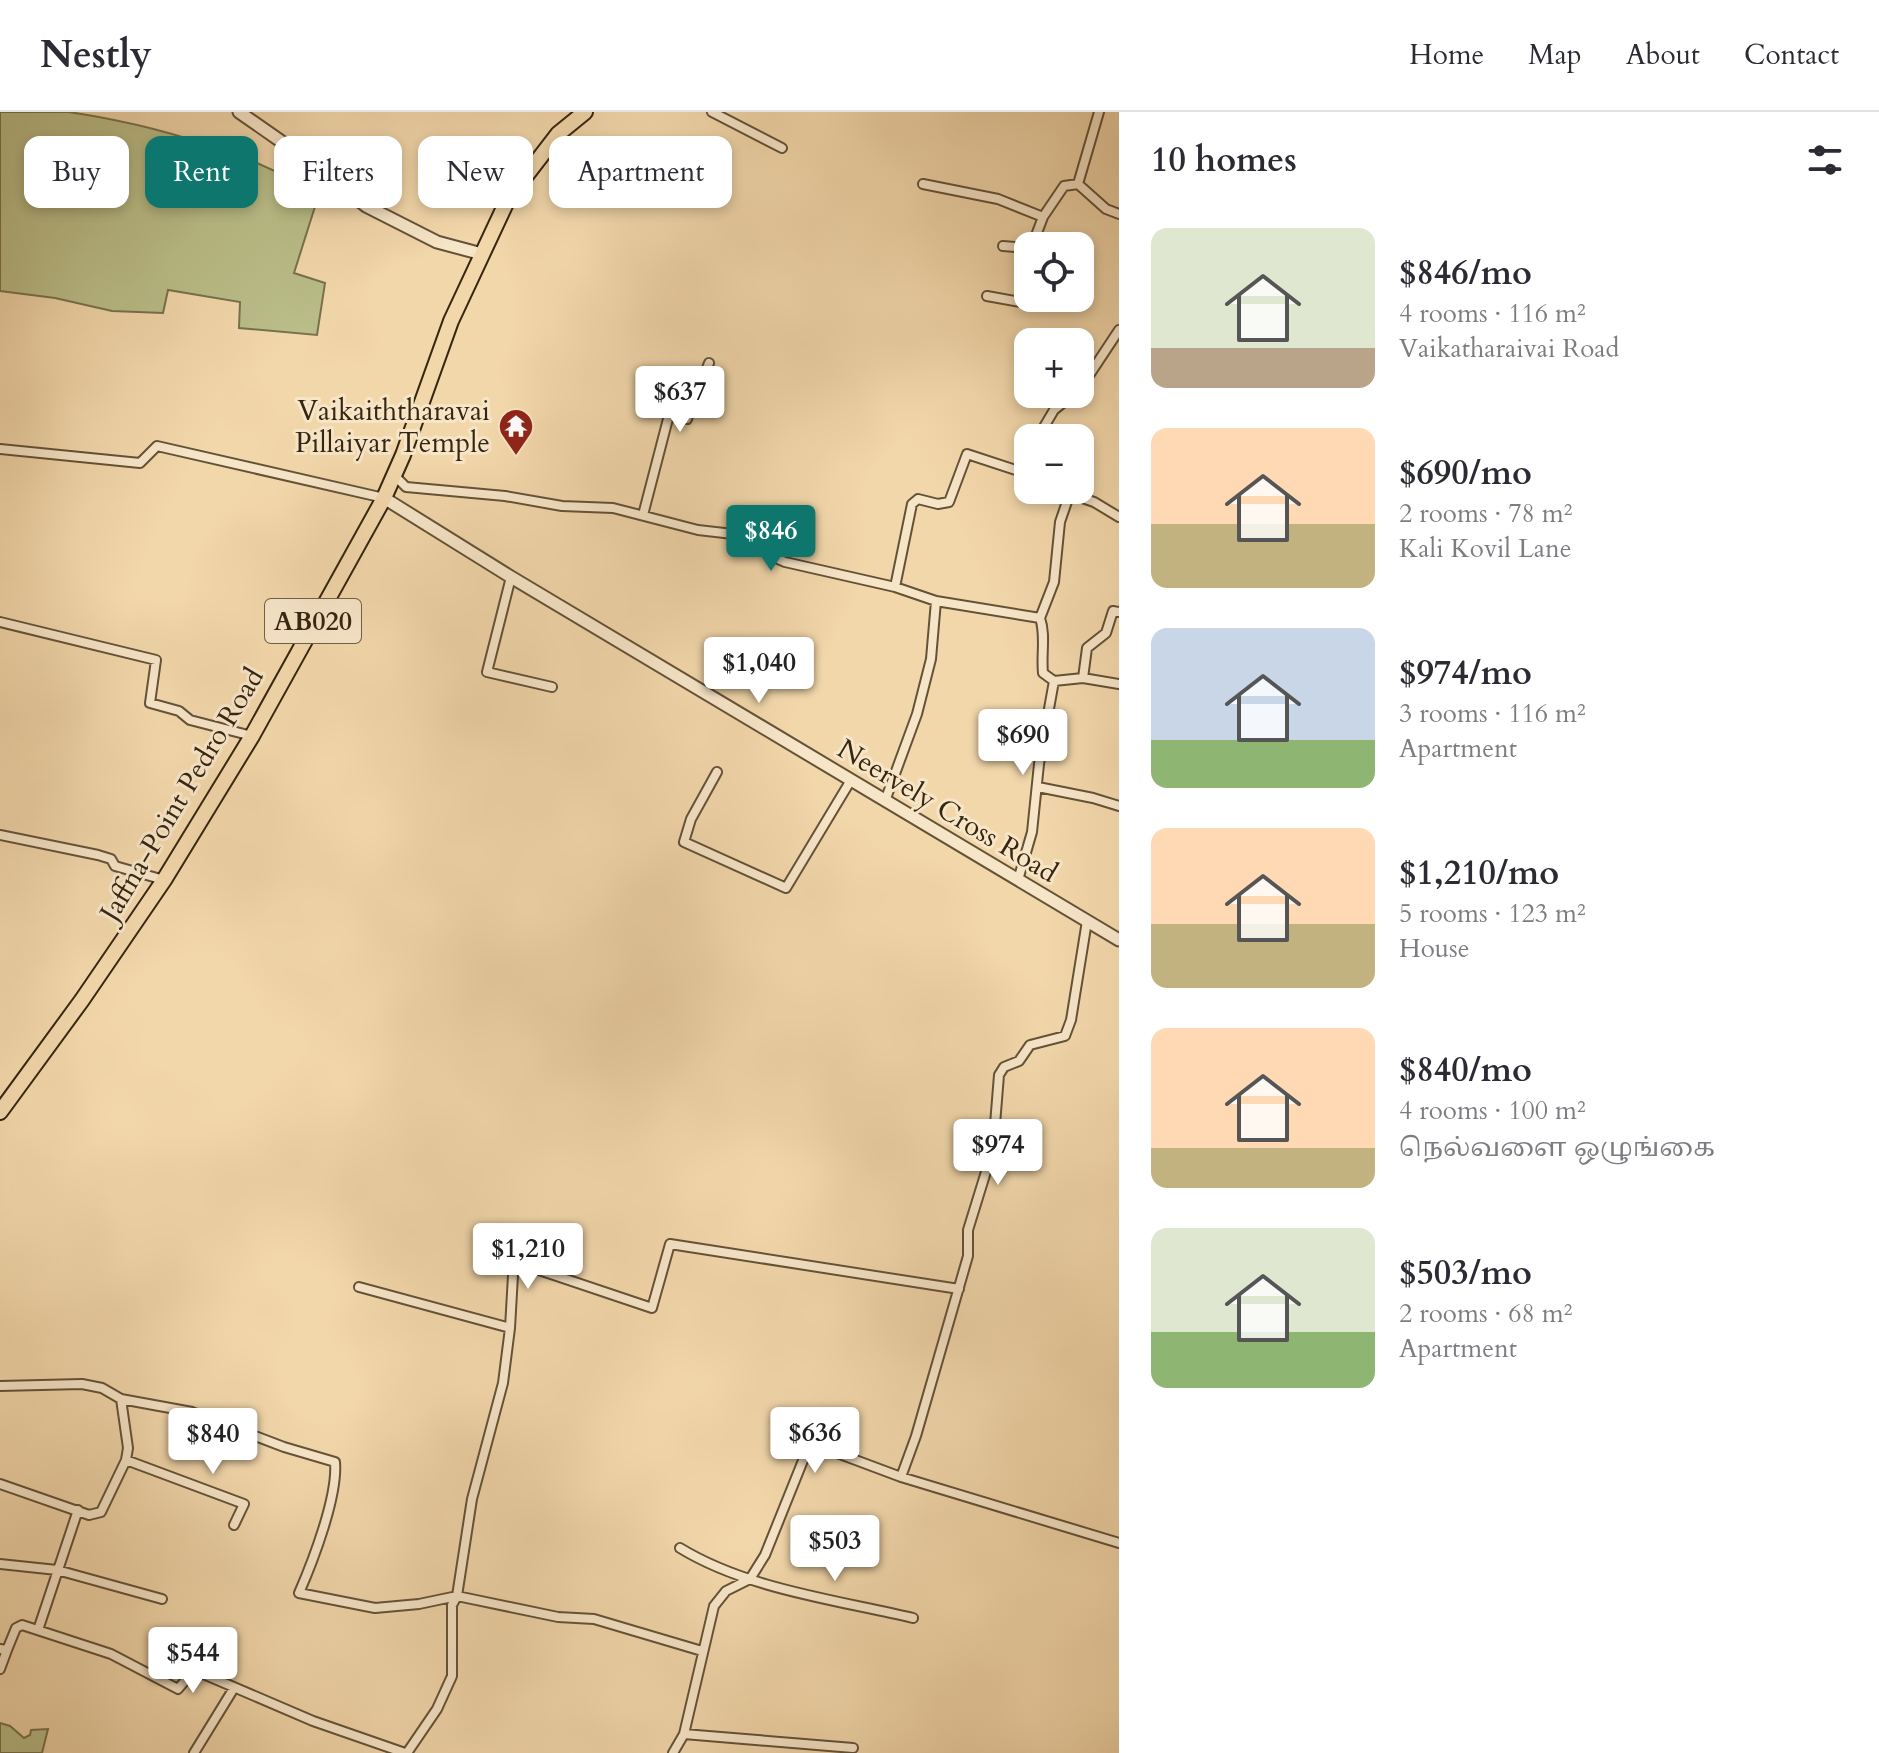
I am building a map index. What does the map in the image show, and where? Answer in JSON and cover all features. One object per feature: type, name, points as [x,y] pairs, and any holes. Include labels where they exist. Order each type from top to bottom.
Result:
[{"type":"main road","name":"Jaffna-Point Pedro Road","points":[[0,1112],[164,880],[252,736],[384,498],[451,321],[508,199],[558,134],[585,112]]},
{"type":"street","points":[[239,112],[366,206],[437,242],[482,254]]},
{"type":"street","points":[[712,112],[782,148]]},
{"type":"street","points":[[1078,184],[1099,112]]},
{"type":"street","points":[[923,184],[998,199],[1043,217]]},
{"type":"street","points":[[1036,232],[1064,186],[1078,184],[1106,209],[1119,214]]},
{"type":"street","points":[[1003,246],[1014,246]]},
{"type":"street","points":[[987,296],[1014,301]]},
{"type":"street","points":[[1094,368],[1119,330]]},
{"type":"street","points":[[643,515],[669,415],[687,419],[709,363]]},
{"type":"street","points":[[0,449],[140,463],[157,446],[384,498]]},
{"type":"street","points":[[895,587],[912,504],[918,499],[938,504],[949,502],[967,454],[1014,469]]},
{"type":"street","points":[[394,475],[406,487],[505,496],[562,506],[613,508],[698,530],[733,534],[763,543],[771,556],[785,562],[895,587],[936,601],[1040,618]]},
{"type":"street","name":"Neervely Cross Road","points":[[384,498],[1119,940]]},
{"type":"street","points":[[1094,502],[1119,517]]},
{"type":"street","points":[[1067,504],[1060,522],[1054,582],[1040,618],[1044,630],[1041,654],[1043,673],[1054,681],[1083,678],[1119,684]]},
{"type":"street","points":[[511,577],[487,672],[552,687]]},
{"type":"street","points":[[885,801],[931,659],[936,601]]},
{"type":"street","points":[[1083,678],[1087,648],[1106,633],[1113,611],[1119,612]]},
{"type":"street","points":[[0,622],[156,660],[150,703],[179,711],[190,720],[252,736]]},
{"type":"street","points":[[1018,880],[1032,832],[1039,764],[1054,681]]},
{"type":"street","points":[[717,772],[691,819],[684,842],[786,888],[851,780]]},
{"type":"street","points":[[1038,787],[1119,806]]},
{"type":"street","points":[[0,835],[98,855],[111,859],[115,866],[164,880]]},
{"type":"street","points":[[901,1477],[916,1436],[968,1256],[968,1230],[993,1149],[999,1075],[1004,1067],[1019,1061],[1030,1045],[1065,1036],[1071,1020],[1087,921]]},
{"type":"street","points":[[0,1669],[4,1650],[16,1628],[22,1625],[111,1654],[178,1689],[194,1670],[313,1721],[406,1753],[437,1709],[452,1676],[452,1605],[457,1596],[472,1499],[503,1383],[513,1275],[518,1263],[652,1308],[670,1244],[959,1289]]},
{"type":"street","points":[[359,1287],[510,1328]]},
{"type":"street","points":[[0,1386],[82,1384],[102,1388],[121,1399],[192,1412],[284,1447],[335,1462],[336,1474],[326,1514],[299,1593],[375,1608],[419,1604],[457,1596],[558,1617],[594,1619],[702,1651]]},
{"type":"street","points":[[0,1484],[89,1515],[101,1512],[126,1460],[128,1437],[121,1399]]},
{"type":"street","points":[[673,1753],[684,1734],[714,1606],[726,1591],[750,1579],[781,1519],[810,1443],[901,1477],[1119,1543]]},
{"type":"street","points":[[126,1460],[244,1504],[234,1525]]},
{"type":"street","points":[[38,1630],[78,1510]]},
{"type":"street","points":[[680,1548],[696,1558],[750,1579],[913,1618]]},
{"type":"street","points":[[0,1564],[57,1570],[162,1599]]},
{"type":"street","points":[[194,1753],[234,1688]]},
{"type":"street","points":[[684,1734],[853,1748]]},
{"type":"green space","points":[[0,112],[69,112],[179,136],[145,136],[145,208],[258,208],[258,163],[274,171],[274,208],[315,208],[294,273],[325,283],[317,335],[239,328],[240,302],[168,290],[163,313],[112,311],[55,298],[0,291]]},
{"type":"green space","points":[[0,1723],[10,1726],[24,1738],[30,1735],[31,1730],[48,1729],[42,1753],[0,1753]]},
{"type":"place","name":"Vaikaiththaravai Pillaiyar Temple","points":[[516,457]]}]
